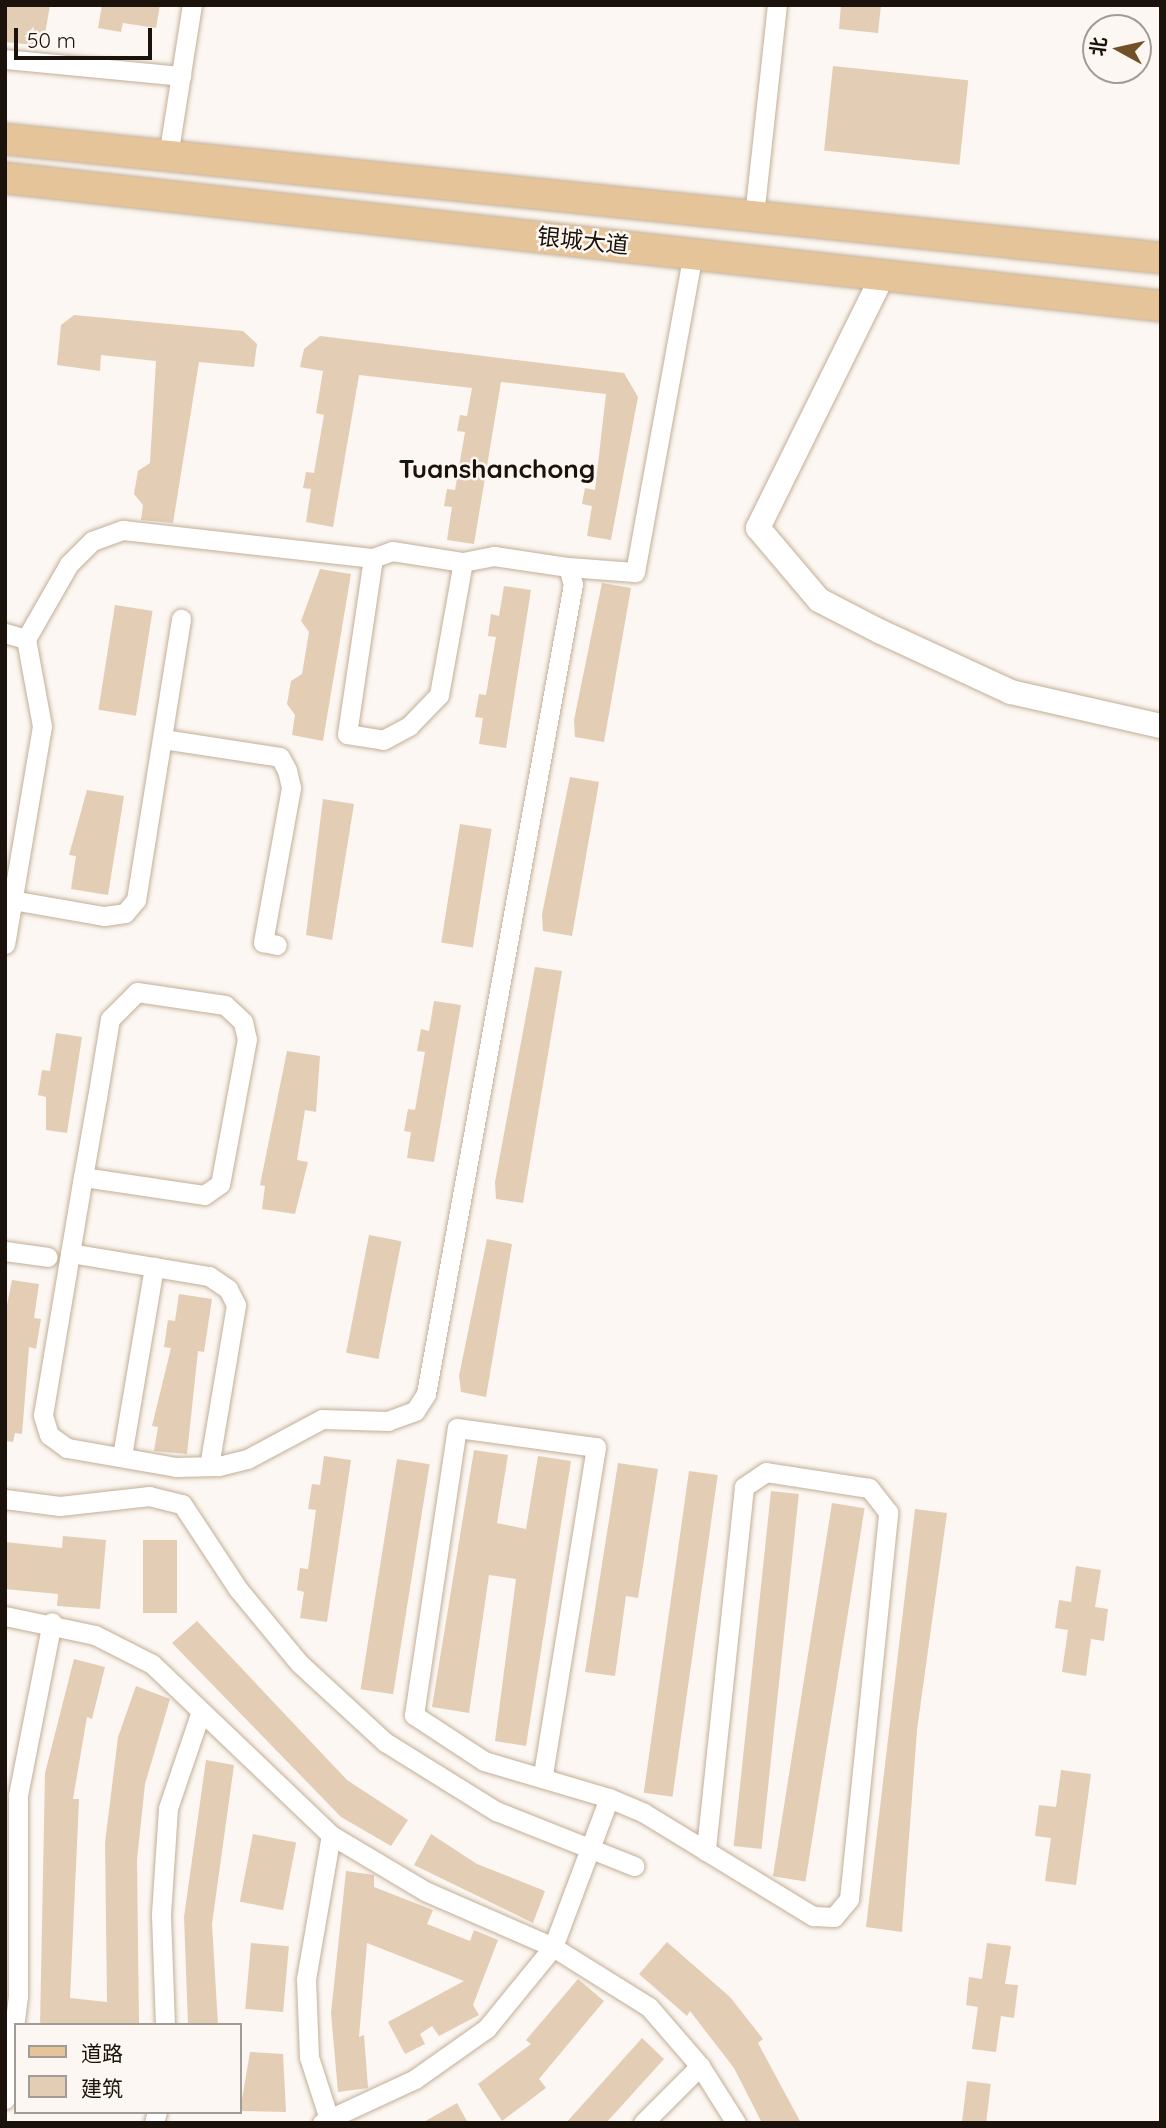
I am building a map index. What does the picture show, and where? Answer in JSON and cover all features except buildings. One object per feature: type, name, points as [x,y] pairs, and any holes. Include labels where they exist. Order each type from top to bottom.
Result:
[{"type":"main road","name":"银城大道","points":[[5,139],[1161,258]]},
{"type":"main road","name":"银城大道","points":[[5,178],[1161,306]]},
{"type":"street","points":[[168,156],[192,5]]},
{"type":"street","points":[[754,216],[777,5]]},
{"type":"street","points":[[5,59],[181,76]]},
{"type":"street","points":[[5,944],[42,726],[26,639],[69,564],[92,541],[123,530],[373,558],[392,551],[463,562],[494,556],[568,567],[635,572],[693,253]]},
{"type":"street","points":[[883,275],[758,528],[819,600],[881,632],[1011,692],[1161,726]]},
{"type":"street","points":[[373,558],[347,734],[383,740],[409,726],[439,695],[463,562]]},
{"type":"street","points":[[83,1177],[204,1195],[220,1184],[247,1039],[243,1022],[225,1005],[137,992],[122,1004],[110,1019],[70,1253],[43,1415],[49,1435],[66,1448],[209,1466],[247,1459],[322,1419],[388,1420],[415,1410],[426,1394],[573,584],[568,567]]},
{"type":"street","points":[[12,900],[104,916],[125,913],[136,900],[181,619]]},
{"type":"street","points":[[5,633],[26,639]]},
{"type":"street","points":[[163,738],[280,757],[287,770],[291,788],[263,942],[277,945]]},
{"type":"street","points":[[5,1251],[48,1257]]},
{"type":"street","points":[[70,1253],[209,1276],[236,1305],[209,1466]]},
{"type":"street","points":[[122,1456],[154,1267]]},
{"type":"street","points":[[543,1775],[596,1447],[457,1428],[414,1715],[484,1761],[543,1775],[608,1798],[706,1851],[813,1916],[834,1917],[849,1899],[888,1512],[869,1488],[766,1472],[744,1487],[706,1851]]},
{"type":"street","points":[[5,1499],[60,1506],[149,1496],[182,1504],[238,1589],[299,1663],[385,1742],[496,1811],[634,1866]]},
{"type":"street","points":[[5,1616],[52,1622],[96,1634],[152,1664],[331,1835],[425,1891],[552,1947],[649,2007],[700,2066],[736,2123]]},
{"type":"street","points":[[15,2023],[19,1996],[18,1795],[52,1622]]},
{"type":"street","points":[[165,2023],[161,1914],[168,1808],[201,1711]]},
{"type":"street","points":[[331,1835],[306,1979],[309,2057],[325,2121],[415,2079],[487,2028],[552,1947],[608,1798]]},
{"type":"street","points":[[5,2099],[14,2033]]},
{"type":"street","points":[[643,2123],[700,2066]]},
{"type":"district","name":"Tuanshanchong","points":[[497,469]]}]
